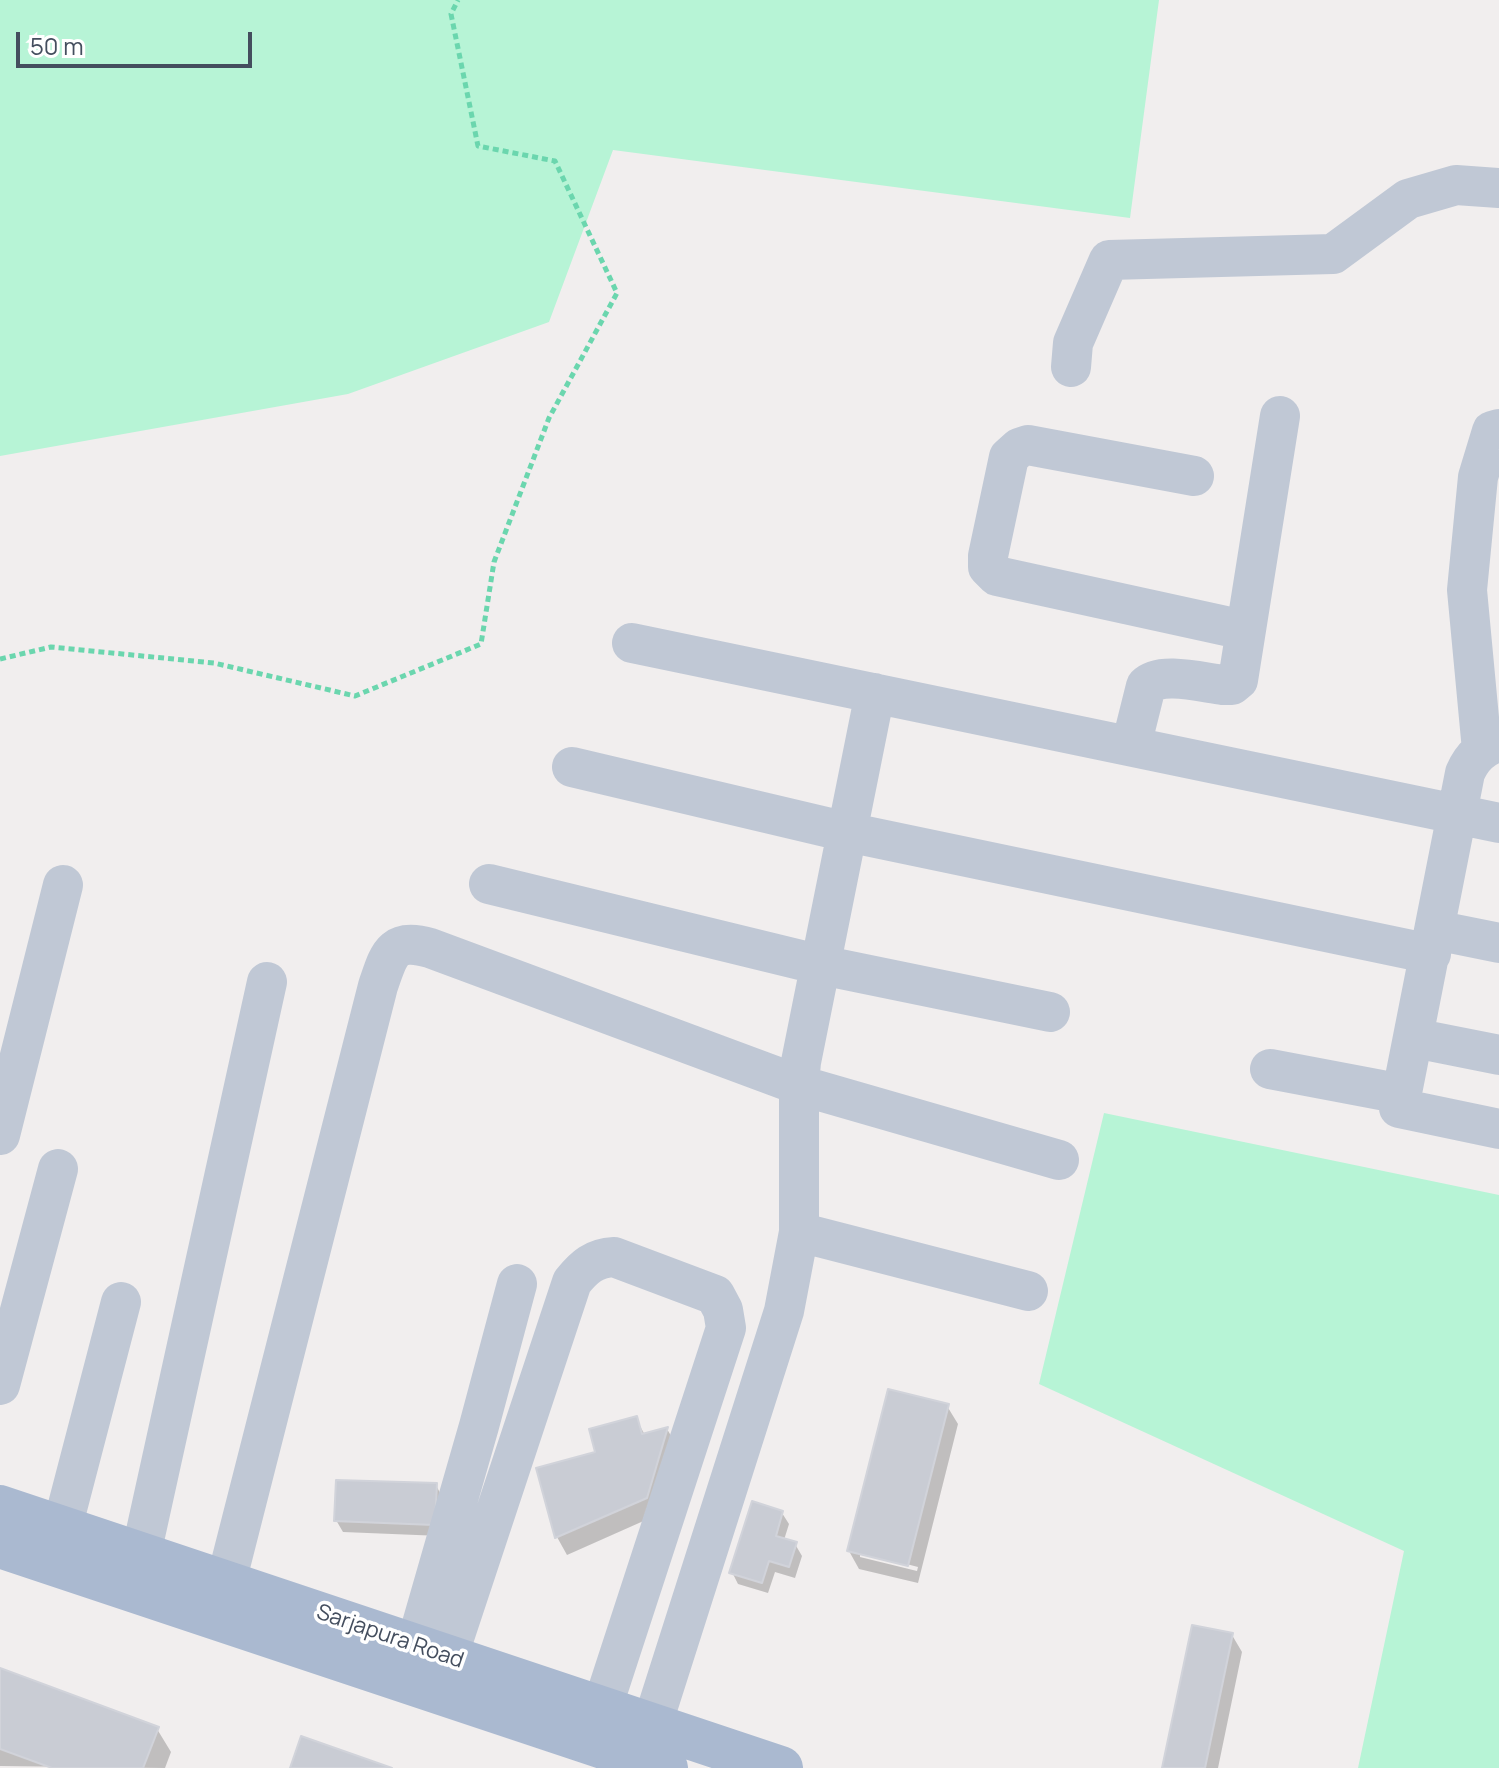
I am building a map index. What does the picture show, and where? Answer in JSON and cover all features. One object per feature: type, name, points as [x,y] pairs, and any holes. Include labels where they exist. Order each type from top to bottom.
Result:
[{"type":"main road","name":"Sarjapura Road","points":[[0,1507],[781,1768]]},
{"type":"main road","name":"Sarjapura Road","points":[[0,1546],[666,1768]]},
{"type":"street","points":[[1071,367],[1073,343],[1109,260],[1333,254],[1408,199],[1456,185],[1499,188]]},
{"type":"street","points":[[1131,746],[1146,686],[1151,680],[1162,678],[1232,685],[1238,680],[1280,416]]},
{"type":"street","points":[[1499,429],[1492,431],[1478,477],[1467,590],[1490,746],[1470,761],[1465,773],[1399,1108],[1499,1129]]},
{"type":"street","points":[[1194,476],[1028,445],[1019,448],[1009,457],[988,567],[997,576],[1244,630]]},
{"type":"street","points":[[632,643],[1499,823]]},
{"type":"street","points":[[652,1725],[784,1311],[799,1232],[799,1085],[875,693]]},
{"type":"street","points":[[572,767],[847,832],[1433,942],[1499,943]]},
{"type":"street","points":[[489,884],[821,965],[1050,1012]]},
{"type":"street","points":[[0,1135],[63,885]]},
{"type":"street","points":[[226,1582],[378,986],[389,956],[396,947],[407,944],[430,948],[799,1085],[1059,1160]]},
{"type":"street","points":[[141,1554],[267,982]]},
{"type":"street","points":[[1414,1038],[1499,1055]]},
{"type":"street","points":[[1270,1069],[1402,1094]]},
{"type":"street","points":[[0,1385],[58,1169]]},
{"type":"street","points":[[799,1232],[1028,1291]]},
{"type":"street","points":[[432,1651],[572,1282],[588,1264],[614,1257],[715,1295],[723,1310],[726,1328],[602,1708]]},
{"type":"street","points":[[432,1651],[479,1426],[517,1284]]},
{"type":"street","points":[[62,1528],[121,1302]]},
{"type":"path","points":[[0,659],[51,647],[214,663],[355,696],[481,644],[494,562],[549,418],[617,293],[555,161],[478,146],[451,14],[458,0]]},
{"type":"green space","points":[[0,0],[1159,0],[1130,218],[613,150],[549,322],[348,394],[0,456]]},
{"type":"green space","points":[[1104,1113],[1499,1195],[1499,1768],[1358,1768],[1404,1551],[1039,1384]]},
{"type":"building","points":[[888,1389],[949,1404],[908,1566],[847,1551]]},
{"type":"building","points":[[637,1416],[642,1434],[668,1427],[647,1498],[555,1538],[536,1468],[595,1452],[589,1429]]},
{"type":"building","points":[[336,1480],[437,1483],[435,1525],[334,1521]]},
{"type":"building","points":[[752,1501],[783,1511],[776,1536],[797,1542],[789,1567],[769,1561],[762,1583],[729,1573]]},
{"type":"building","points":[[1192,1625],[1233,1633],[1205,1768],[1162,1768]]},
{"type":"building","points":[[0,1668],[159,1727],[143,1768],[52,1768],[0,1749]]},
{"type":"building","points":[[301,1736],[392,1768],[290,1768]]}]
